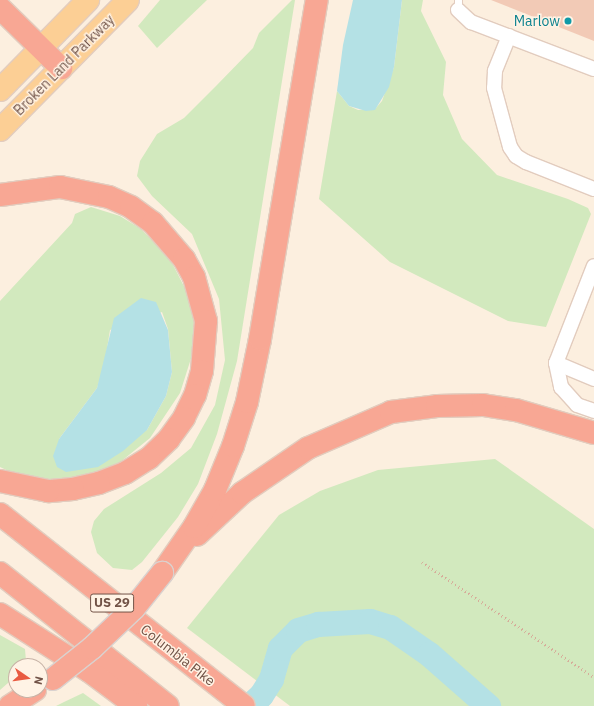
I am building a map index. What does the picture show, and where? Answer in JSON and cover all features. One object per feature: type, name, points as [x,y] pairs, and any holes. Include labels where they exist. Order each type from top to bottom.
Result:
[{"type":"highway","points":[[48,681],[92,648],[134,608],[167,566],[215,490],[233,446],[247,402],[260,339],[317,0]]},
{"type":"highway","points":[[0,8],[61,68]]},
{"type":"highway","points":[[0,195],[60,187],[109,197],[132,207],[153,223],[184,259],[194,277],[206,321],[202,371],[195,395],[184,418],[169,439],[149,458],[125,473],[99,484],[73,489],[48,490],[0,480]]},
{"type":"highway","points":[[167,566],[242,493],[295,457],[349,428],[391,412],[437,406],[483,405],[516,410],[594,433]]},
{"type":"highway","name":"Columbia Pike","points":[[0,514],[244,706]]},
{"type":"highway","points":[[0,573],[168,706]]},
{"type":"highway","points":[[0,614],[89,671],[136,706]]},
{"type":"highway","points":[[10,706],[23,698]]},
{"type":"main road","name":"Broken Land Parkway","points":[[0,90],[88,0]]},
{"type":"main road","name":"Broken Land Parkway","points":[[0,130],[128,0]]},
{"type":"street","points":[[458,5],[471,22],[594,69]]},
{"type":"street","points":[[509,36],[495,71],[494,88],[510,147],[516,156],[526,162],[594,189]]},
{"type":"street","points":[[594,266],[591,282],[556,363],[561,387],[577,405],[594,411]]},
{"type":"street","points":[[556,363],[594,379]]},
{"type":"path","points":[[422,562],[594,677]]},
{"type":"green space","points":[[160,0],[207,0],[157,48],[138,26]]},
{"type":"green space","points":[[292,0],[295,0],[237,361],[217,434],[198,484],[178,517],[142,562],[132,570],[113,568],[97,553],[91,532],[94,521],[104,509],[161,473],[191,448],[215,405],[225,360],[219,299],[192,234],[152,196],[137,176],[140,161],[157,134],[184,118],[253,48],[259,33]]},
{"type":"green space","points":[[402,0],[423,0],[421,11],[446,62],[443,95],[462,139],[497,175],[568,199],[588,208],[591,214],[546,327],[508,321],[390,262],[319,199],[337,91],[349,106],[358,110],[375,109],[382,101],[394,67]]},
{"type":"green space","points":[[91,207],[120,216],[141,229],[170,259],[190,298],[195,326],[194,349],[180,393],[150,438],[119,463],[101,473],[75,480],[45,481],[15,474],[0,467],[0,301],[72,223],[75,214]],"holes":[[[162,312],[168,329],[172,372],[166,396],[147,430],[59,439],[97,388],[104,367],[110,330]]]},
{"type":"green space","points":[[495,459],[594,529],[594,706],[290,706],[187,628],[279,515],[320,491],[378,470]]},
{"type":"green space","points":[[0,635],[25,649],[26,658],[8,658],[8,683],[0,690]]},
{"type":"green space","points":[[83,693],[101,706],[56,706],[64,702]]},
{"type":"water","points":[[353,0],[402,0],[394,67],[389,87],[375,110],[366,111],[349,106],[337,91],[343,45]]},
{"type":"water","points":[[141,298],[156,302],[168,330],[172,372],[166,396],[147,430],[123,451],[98,467],[66,472],[57,467],[53,456],[59,439],[97,388],[114,318]]},
{"type":"building","name":"Marlow","points":[[491,0],[594,0],[594,41]]},
{"type":"waterway","points":[[249,706],[261,695],[271,679],[280,648],[298,630],[318,624],[370,621],[390,627],[429,654],[488,706]]},
{"type":"place","name":"Marlow","points":[[568,21]]}]
